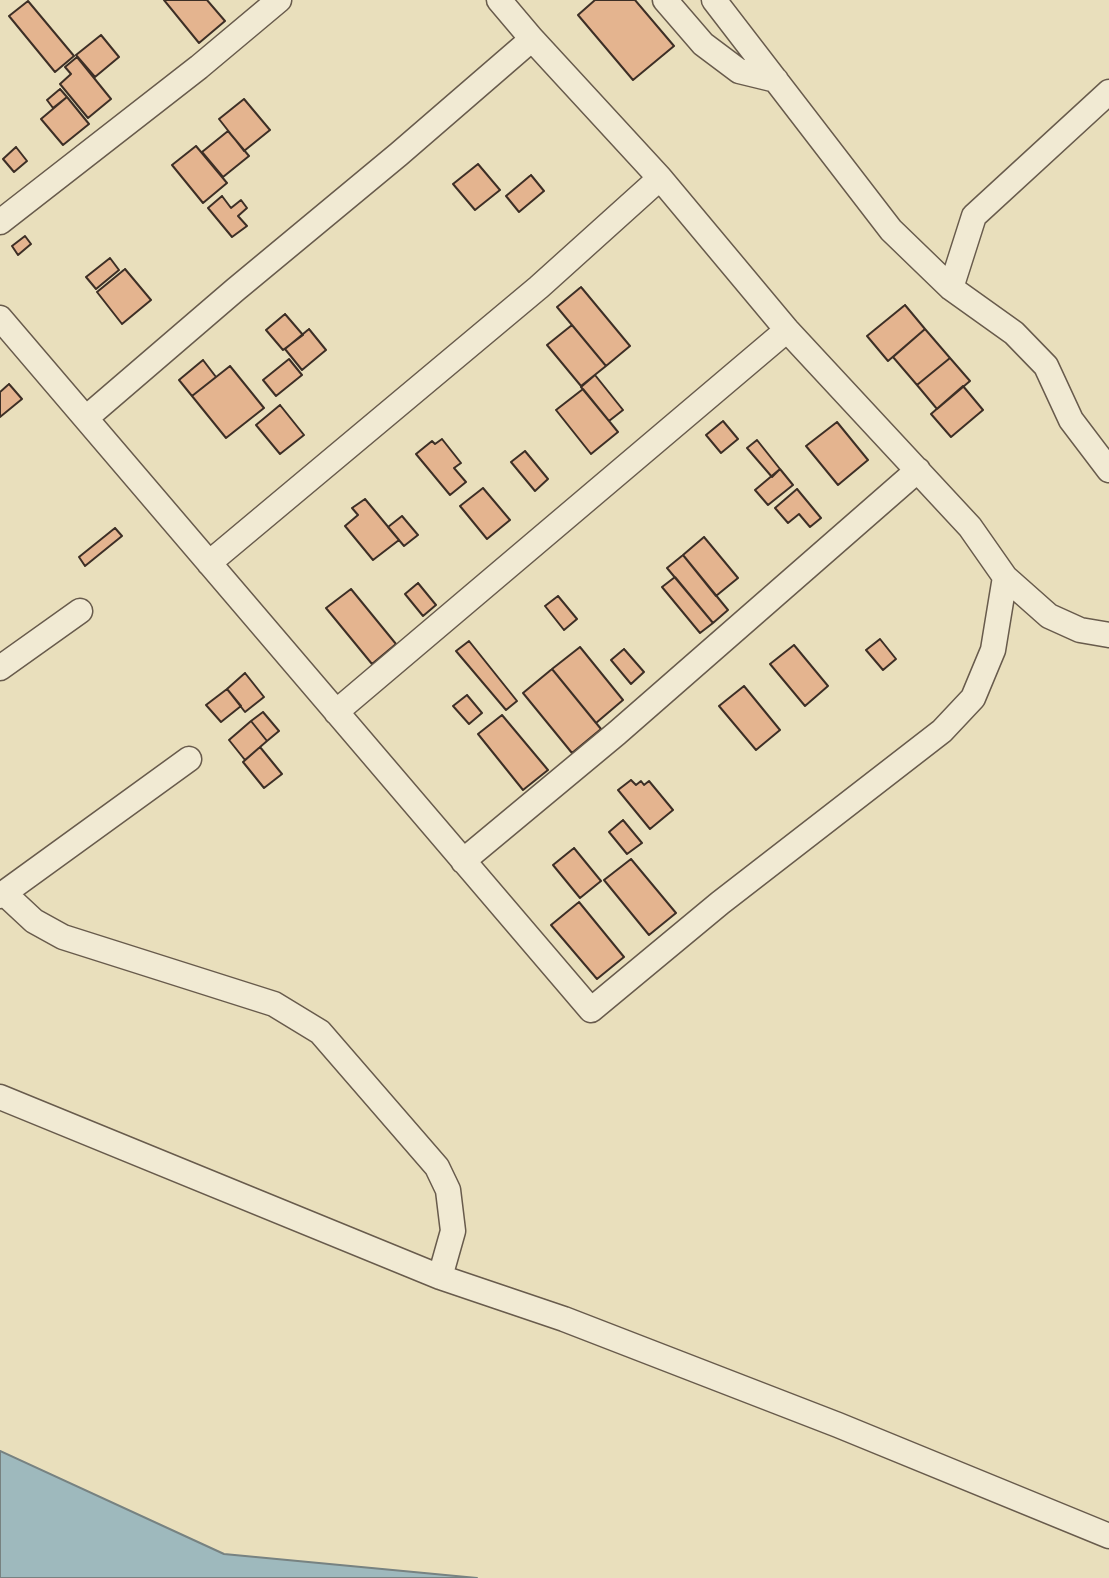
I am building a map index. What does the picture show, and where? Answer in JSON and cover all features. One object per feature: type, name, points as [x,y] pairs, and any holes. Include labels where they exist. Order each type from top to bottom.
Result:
[{"type":"street","points":[[0,222],[199,67],[279,0]]},
{"type":"street","points":[[499,0],[660,178],[787,330],[970,527],[1005,577],[1049,616],[1080,630],[1109,635]]},
{"type":"street","points":[[665,0],[703,44],[739,71],[776,80]]},
{"type":"street","points":[[714,0],[891,230],[951,288],[1014,333],[1046,366],[1071,420],[1109,470]]},
{"type":"street","points":[[86,418],[532,39]]},
{"type":"street","points":[[951,288],[974,216],[1109,92]]},
{"type":"street","points":[[209,563],[539,287],[660,178]]},
{"type":"street","points":[[0,318],[591,1010],[720,903],[942,731],[973,698],[993,650],[1005,577]]},
{"type":"street","points":[[336,712],[787,330]]},
{"type":"street","points":[[463,861],[617,733],[918,470]]},
{"type":"street","points":[[0,668],[80,611]]},
{"type":"street","points":[[189,759],[2,895],[34,921],[63,937],[274,1004],[320,1032],[437,1167],[448,1190],[453,1231],[440,1277]]},
{"type":"street","points":[[0,1097],[440,1277],[564,1319],[838,1425],[1109,1536]]},
{"type":"water","points":[[0,1451],[224,1554],[477,1578],[0,1578]]},
{"type":"building","points":[[164,0],[207,0],[225,21],[199,43]]},
{"type":"building","points":[[595,0],[635,0],[674,46],[633,80],[578,15]]},
{"type":"building","points":[[28,1],[74,56],[55,72],[9,16]]},
{"type":"building","points":[[101,35],[119,57],[95,77],[76,55]]},
{"type":"building","points":[[77,57],[111,99],[88,118],[60,84],[71,74],[65,67]]},
{"type":"building","points":[[60,89],[67,97],[53,108],[47,100]]},
{"type":"building","points":[[67,97],[89,124],[63,145],[41,119]]},
{"type":"building","points":[[244,99],[270,130],[244,151],[219,119]]},
{"type":"building","points":[[228,131],[249,156],[223,177],[202,152]]},
{"type":"building","points":[[196,146],[227,183],[203,203],[172,165]]},
{"type":"building","points":[[16,147],[27,161],[14,172],[3,159]]},
{"type":"building","points":[[478,164],[500,190],[475,210],[453,184]]},
{"type":"building","points":[[531,175],[544,191],[519,212],[506,196]]},
{"type":"building","points":[[222,196],[231,208],[241,200],[247,208],[238,216],[247,226],[232,237],[208,208]]},
{"type":"building","points":[[25,236],[31,244],[18,255],[12,246]]},
{"type":"building","points":[[110,258],[119,270],[96,289],[86,277]]},
{"type":"building","points":[[125,269],[151,300],[122,324],[97,292]]},
{"type":"building","points":[[581,287],[630,346],[606,366],[557,307]]},
{"type":"building","points":[[905,305],[925,329],[888,361],[867,336]]},
{"type":"building","points":[[285,314],[303,335],[283,350],[266,330]]},
{"type":"building","points":[[572,325],[606,366],[581,386],[547,345]]},
{"type":"building","points":[[309,329],[326,350],[302,370],[285,349]]},
{"type":"building","points":[[925,329],[950,358],[917,385],[893,357]]},
{"type":"building","points":[[950,358],[970,381],[937,409],[917,385]]},
{"type":"building","points":[[289,359],[302,375],[276,396],[263,380]]},
{"type":"building","points":[[203,360],[216,377],[192,396],[179,380]]},
{"type":"building","points":[[230,366],[264,408],[226,438],[192,396]]},
{"type":"building","points":[[595,375],[623,410],[609,421],[581,387]]},
{"type":"building","points":[[9,384],[22,399],[0,417],[0,392]]},
{"type":"building","points":[[963,386],[983,410],[951,437],[931,414]]},
{"type":"building","points":[[583,389],[618,432],[591,454],[556,410]]},
{"type":"building","points":[[280,405],[304,435],[280,454],[256,425]]},
{"type":"building","points":[[723,421],[738,439],[721,453],[706,435]]},
{"type":"building","points":[[837,422],[868,460],[838,485],[806,446]]},
{"type":"building","points":[[442,439],[461,463],[454,468],[466,482],[450,495],[416,454],[432,441],[435,444]]},
{"type":"building","points":[[757,440],[780,469],[772,477],[747,448]]},
{"type":"building","points":[[525,451],[548,479],[535,491],[511,462]]},
{"type":"building","points":[[780,469],[793,485],[768,505],[755,490]]},
{"type":"building","points":[[483,488],[510,520],[487,539],[460,506]]},
{"type":"building","points":[[797,489],[821,518],[810,527],[799,514],[788,523],[775,508]]},
{"type":"building","points":[[365,499],[399,540],[373,560],[345,526],[358,515],[352,508]]},
{"type":"building","points":[[402,516],[418,535],[404,546],[388,527]]},
{"type":"building","points":[[115,528],[122,536],[85,566],[79,557]]},
{"type":"building","points":[[704,537],[738,578],[716,596],[683,555]]},
{"type":"building","points":[[683,555],[728,610],[713,623],[667,568]]},
{"type":"building","points":[[675,577],[713,623],[700,633],[662,587]]},
{"type":"building","points":[[418,583],[436,605],[423,616],[405,594]]},
{"type":"building","points":[[351,589],[396,644],[372,664],[326,608]]},
{"type":"building","points":[[558,596],[577,619],[564,630],[545,606]]},
{"type":"building","points":[[880,639],[896,659],[883,670],[866,650]]},
{"type":"building","points":[[469,641],[517,701],[506,710],[456,651]]},
{"type":"building","points":[[794,645],[828,686],[805,706],[770,664]]},
{"type":"building","points":[[580,647],[623,700],[596,723],[552,669]]},
{"type":"building","points":[[624,649],[644,672],[631,684],[611,660]]},
{"type":"building","points":[[552,669],[601,729],[572,753],[523,693]]},
{"type":"building","points":[[245,673],[264,697],[245,712],[227,689]]},
{"type":"building","points":[[744,686],[780,730],[756,750],[719,706]]},
{"type":"building","points":[[227,689],[241,706],[221,722],[206,705]]},
{"type":"building","points":[[467,695],[482,713],[469,724],[453,706]]},
{"type":"building","points":[[263,712],[279,731],[267,741],[251,721]]},
{"type":"building","points":[[502,715],[548,770],[523,790],[478,734]]},
{"type":"building","points":[[251,721],[267,741],[245,760],[229,740]]},
{"type":"building","points":[[260,747],[282,774],[264,788],[243,762]]},
{"type":"building","points":[[631,780],[636,785],[649,781],[673,810],[650,829],[618,790]]},
{"type":"building","points":[[623,820],[642,843],[627,854],[609,832]]},
{"type":"building","points":[[574,848],[601,881],[580,898],[553,865]]},
{"type":"building","points":[[631,859],[676,913],[649,935],[604,880]]},
{"type":"building","points":[[579,902],[624,957],[597,979],[551,925]]}]
